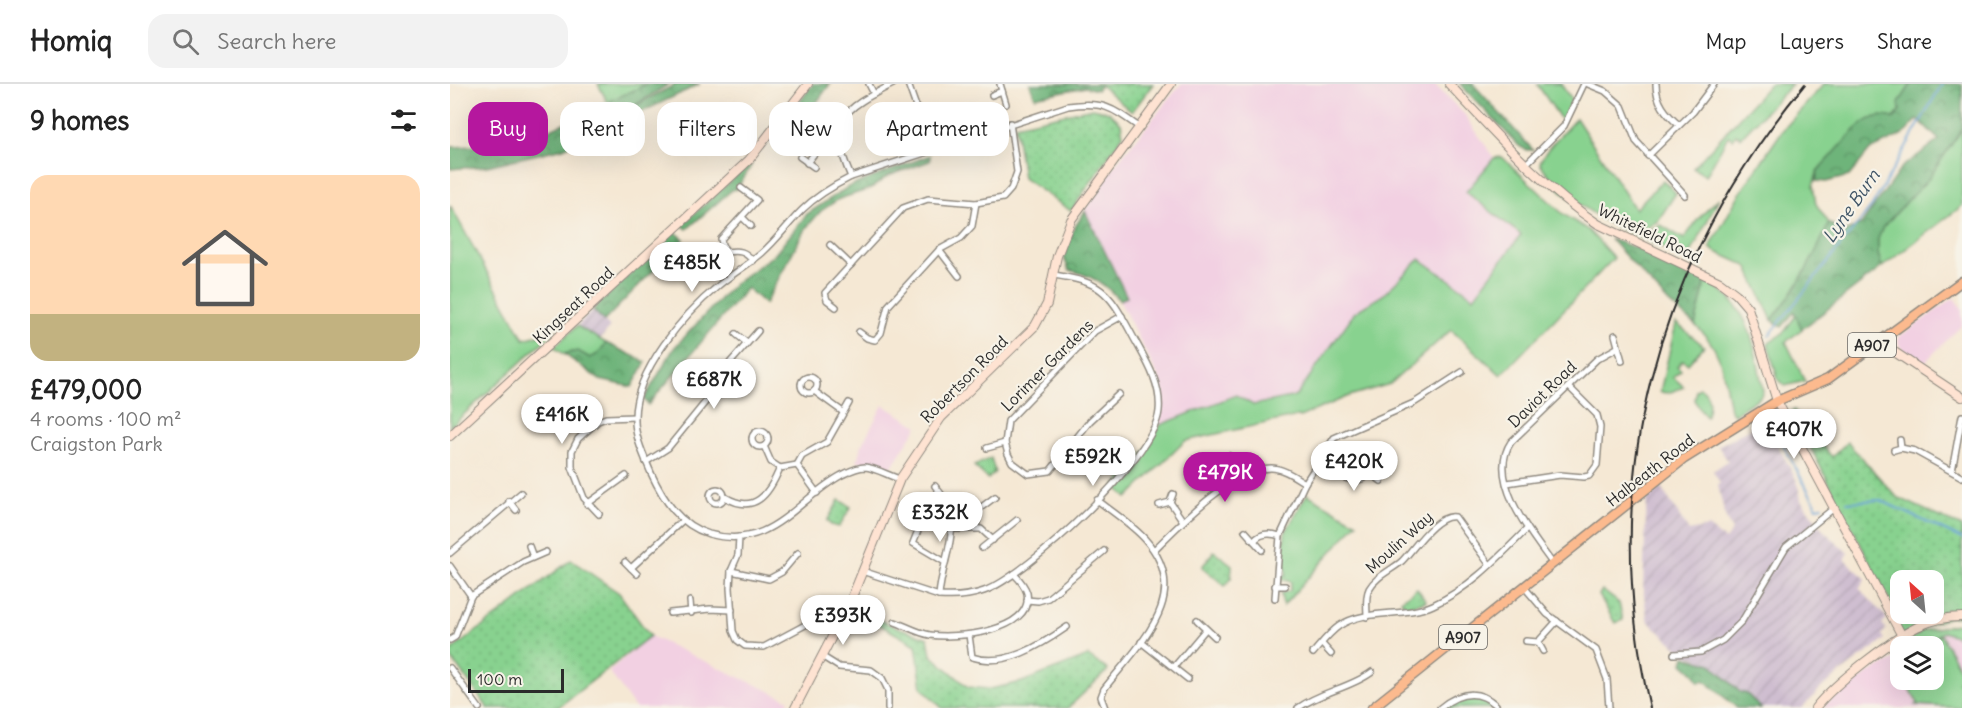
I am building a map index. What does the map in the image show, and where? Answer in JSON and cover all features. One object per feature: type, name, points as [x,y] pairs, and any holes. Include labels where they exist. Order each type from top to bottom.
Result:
[{"type":"main road","name":"Halbeath Road","points":[[1372,708],[1554,566],[1684,459],[1777,401],[1828,379],[1962,281]]},
{"type":"street","name":"Kingseat Road","points":[[450,436],[749,160],[808,84]]},
{"type":"street","points":[[869,84],[874,94]]},
{"type":"street","points":[[853,109],[893,84]]},
{"type":"street","points":[[908,84],[915,102]]},
{"type":"street","name":"Robertson Road","points":[[795,708],[824,657],[900,479],[941,418],[1035,326],[1047,304],[1057,256],[1071,220],[1171,84]]},
{"type":"street","name":"Whitefield Road","points":[[1449,84],[1563,200],[1598,224],[1712,277],[1736,294],[1752,317],[1777,401],[1902,636]]},
{"type":"street","points":[[1526,164],[1564,126],[1586,84],[1605,90],[1622,105],[1636,141],[1685,195]]},
{"type":"street","points":[[1656,84],[1658,99],[1666,113],[1679,125]]},
{"type":"street","points":[[1648,156],[1693,112],[1714,84]]},
{"type":"street","points":[[992,95],[1001,87],[1005,102]]},
{"type":"street","points":[[900,479],[863,467],[834,480],[783,522],[763,532],[739,537],[709,534],[683,520],[662,497],[646,462],[638,439],[635,417],[643,380],[682,320],[719,284],[753,261],[803,209],[827,189],[850,177],[1068,106],[1092,102],[1114,109],[1139,127]]},
{"type":"street","points":[[836,308],[827,300],[825,293],[903,207],[928,199],[976,203],[1003,198],[1016,181],[1010,123]]},
{"type":"street","points":[[807,163],[812,156]]},
{"type":"street","points":[[843,156],[850,177]]},
{"type":"street","points":[[800,157],[814,167]]},
{"type":"street","points":[[741,188],[757,200],[743,218],[721,239],[727,252],[739,250],[753,261]]},
{"type":"street","points":[[859,332],[867,339],[875,340],[881,333],[888,306],[939,250],[961,238],[972,226],[976,203]]},
{"type":"street","points":[[743,218],[751,226]]},
{"type":"street","points":[[830,245],[851,264]]},
{"type":"street","points":[[939,250],[959,276]]},
{"type":"street","points":[[862,571],[939,596],[952,597],[984,591],[1014,574],[1056,542],[1097,500],[1150,438],[1159,414],[1160,392],[1122,316],[1098,286],[1082,279],[1054,275]]},
{"type":"street","name":"Lorimer Gardens","points":[[1005,443],[1008,421],[1016,412],[1095,331],[1122,316]]},
{"type":"street","points":[[646,462],[668,448],[707,400],[722,372],[758,331]]},
{"type":"street","points":[[736,334],[747,343]]},
{"type":"street","points":[[1615,335],[1622,361]]},
{"type":"street","points":[[1878,341],[1962,397]]},
{"type":"street","name":"Daviot Road","points":[[1554,566],[1527,530],[1514,507],[1507,483],[1504,456],[1508,447],[1597,359],[1617,348]]},
{"type":"street","points":[[1275,598],[1280,536],[1305,483],[1334,438],[1414,404],[1462,372]]},
{"type":"street","points":[[1507,483],[1560,475],[1584,477],[1589,476],[1597,465],[1600,427],[1597,415],[1569,387]]},
{"type":"street","points":[[814,391],[843,412]]},
{"type":"street","points":[[987,448],[1005,443],[1012,462],[1020,470],[1035,475],[1050,471],[1090,421],[1119,394]]},
{"type":"street","points":[[797,465],[802,456],[827,442],[849,403]]},
{"type":"street","points":[[1952,471],[1962,416]]},
{"type":"street","points":[[599,514],[587,504],[572,467],[572,451],[575,443],[598,421],[606,418],[635,417]]},
{"type":"street","points":[[1900,440],[1901,448]]},
{"type":"street","points":[[764,446],[771,462],[780,468],[797,465]]},
{"type":"street","points":[[1894,450],[1901,448],[1916,451],[1962,477]]},
{"type":"street","points":[[1221,464],[1229,456]]},
{"type":"street","points":[[1210,460],[1221,464],[1232,483]]},
{"type":"street","points":[[1318,464],[1358,482],[1366,480],[1381,464]]},
{"type":"street","points":[[797,465],[817,493]]},
{"type":"street","points":[[724,497],[744,504],[757,501],[770,491],[780,468]]},
{"type":"street","points":[[1154,550],[1183,521],[1232,483],[1253,471],[1274,468],[1305,483]]},
{"type":"street","points":[[1372,474],[1381,481]]},
{"type":"street","points":[[587,504],[626,476]]},
{"type":"street","points":[[935,486],[951,512],[952,529],[951,547],[945,562],[939,596]]},
{"type":"street","points":[[450,553],[509,501],[521,494]]},
{"type":"street","points":[[1170,502],[1173,494]]},
{"type":"street","points":[[976,528],[979,509],[995,497]]},
{"type":"street","points":[[944,498],[927,508],[913,543],[945,562]]},
{"type":"street","points":[[1097,500],[1143,537],[1154,550],[1165,574],[1165,600],[1161,612],[1104,689],[1101,697],[1105,708]]},
{"type":"street","points":[[509,501],[516,510]]},
{"type":"street","points":[[1170,502],[1183,521]]},
{"type":"street","points":[[1160,505],[1170,502]]},
{"type":"street","points":[[1674,654],[1701,652],[1723,640],[1742,621],[1786,547],[1834,508]]},
{"type":"street","name":"Moulin Way","points":[[1367,617],[1366,600],[1370,586],[1401,562],[1425,534],[1447,517],[1455,517],[1489,564]]},
{"type":"street","points":[[631,568],[683,520]]},
{"type":"street","points":[[982,548],[1017,520]]},
{"type":"street","points":[[952,529],[976,528],[993,540]]},
{"type":"street","points":[[1313,653],[1340,626],[1367,617],[1404,613],[1435,604],[1489,564],[1527,530]]},
{"type":"street","points":[[1245,531],[1262,550]]},
{"type":"street","points":[[1254,541],[1257,537],[1270,533],[1280,536]]},
{"type":"street","points":[[739,537],[738,555],[731,571],[733,631],[737,640],[754,648],[764,647],[807,624]]},
{"type":"street","points":[[529,546],[533,557]]},
{"type":"street","points":[[1027,600],[1038,602],[1048,598],[1104,551]]},
{"type":"street","points":[[450,640],[455,637],[471,596],[533,557],[546,552]]},
{"type":"street","points":[[731,571],[769,579],[782,572],[798,553]]},
{"type":"street","points":[[625,562],[637,574]]},
{"type":"street","points":[[450,566],[471,596]]},
{"type":"street","points":[[895,622],[930,635],[969,635],[1009,624],[1025,609],[1027,600],[1025,588],[1014,574]]},
{"type":"street","points":[[1275,586],[1285,586]]},
{"type":"street","points":[[1525,588],[1557,621],[1596,650],[1607,679],[1609,708]]},
{"type":"street","points":[[690,601],[690,613]]},
{"type":"street","points":[[670,613],[690,613],[710,609],[732,610]]},
{"type":"street","points":[[1902,636],[1934,620],[1962,617]]},
{"type":"street","points":[[1197,620],[1215,637]]},
{"type":"street","points":[[1538,642],[1557,621]]},
{"type":"street","points":[[969,635],[972,657],[982,661],[1008,657],[1031,649],[1067,627]]},
{"type":"street","points":[[1174,667],[1206,629]]},
{"type":"street","points":[[1526,640],[1538,642]]},
{"type":"street","points":[[1141,642],[1188,679]]},
{"type":"street","points":[[1538,642],[1543,651]]},
{"type":"street","points":[[1322,644],[1331,654]]},
{"type":"street","points":[[1815,708],[1828,690],[1890,645]]},
{"type":"street","points":[[824,657],[839,667],[871,670],[882,678],[888,690],[888,708]]},
{"type":"street","points":[[450,668],[479,708]]},
{"type":"street","points":[[1298,708],[1333,688],[1360,681],[1372,672]]},
{"type":"street","points":[[1440,708],[1453,697],[1467,694],[1486,696],[1496,705]]},
{"type":"shaded area","points":[[1181,84],[1434,84],[1465,115],[1494,158],[1466,192],[1521,235],[1474,298],[1420,259],[1383,295],[1355,312],[1296,396],[1253,405],[1236,395],[1160,425],[1159,378],[1119,300],[1127,296],[1085,211],[1111,170]]},
{"type":"shaded area","points":[[1954,298],[1962,309],[1962,325],[1924,363],[1901,348],[1898,342],[1900,336]]},
{"type":"shaded area","points":[[593,310],[610,327],[600,340],[577,326]]},
{"type":"shaded area","points":[[883,405],[918,426],[890,469],[857,461],[861,446]]},
{"type":"shaded area","points":[[1760,423],[1771,444],[1776,442],[1797,481],[1801,500],[1824,531],[1848,553],[1845,560],[1866,579],[1859,588],[1887,618],[1882,624],[1886,629],[1882,635],[1885,639],[1821,688],[1802,708],[1761,708],[1747,694],[1740,692],[1711,664],[1683,653],[1649,622],[1647,617],[1643,588],[1647,491],[1658,482],[1689,531],[1708,527],[1725,540],[1732,531],[1725,516],[1718,485],[1720,483],[1713,471],[1728,461],[1718,446]]},
{"type":"shaded area","points":[[1943,632],[1962,638],[1962,708],[1825,708],[1826,704],[1866,675],[1890,662],[1890,690],[1944,690],[1944,636],[1936,636]]},
{"type":"shaded area","points":[[650,636],[789,700],[785,708],[635,708],[609,671]]},
{"type":"green space","points":[[598,84],[647,84],[610,102],[607,102]]},
{"type":"green space","points":[[647,84],[669,84],[640,102],[610,101]]},
{"type":"green space","points":[[676,84],[700,84],[663,102],[657,102],[657,105],[645,110],[645,102],[642,102]]},
{"type":"green space","points":[[813,84],[830,84],[817,102],[800,102]]},
{"type":"green space","points":[[1030,84],[1101,85],[1097,90],[1085,87],[1035,97]]},
{"type":"green space","points":[[1099,84],[1153,84],[1132,112]]},
{"type":"green space","points":[[1460,84],[1473,84],[1533,150],[1526,150],[1519,146]]},
{"type":"green space","points":[[1537,84],[1561,84],[1572,101],[1562,121]]},
{"type":"green space","points":[[1770,84],[1792,84],[1741,137],[1736,134],[1733,139],[1728,136],[1706,176],[1693,168]]},
{"type":"green space","points":[[1824,84],[1911,84],[1900,103],[1900,111],[1894,118],[1879,116],[1848,138],[1834,156],[1818,170],[1813,186],[1816,204],[1829,223],[1804,274],[1772,320],[1747,266],[1710,247],[1739,195],[1782,131]]},
{"type":"green space","points":[[1911,84],[1962,84],[1962,129],[1929,178],[1883,227],[1878,239],[1878,254],[1882,267],[1802,329],[1794,312],[1782,327],[1772,320],[1804,274],[1829,223],[1844,232],[1861,225],[1902,167],[1939,140],[1918,119],[1904,134],[1870,150],[1849,176],[1826,182],[1816,181],[1818,170],[1860,125],[1878,116],[1895,118],[1900,110],[1899,103]]},
{"type":"green space","points":[[1093,108],[1109,112],[1121,123],[1123,135],[1071,211],[1023,178],[1015,125]]},
{"type":"green space","points":[[1576,118],[1635,209],[1663,180],[1676,193],[1658,221],[1646,228],[1616,219],[1603,220],[1563,193],[1540,164],[1550,147]]},
{"type":"green space","points":[[560,125],[560,149],[548,152],[548,130]]},
{"type":"green space","points":[[1962,129],[1962,206],[1882,267],[1878,254],[1878,238],[1883,227],[1929,178]]},
{"type":"green space","points":[[468,146],[468,156],[529,156],[487,166],[450,169],[450,147]]},
{"type":"green space","points":[[930,156],[930,161],[888,176],[870,189],[839,199],[821,211],[805,229],[765,304],[747,288],[648,405],[644,399],[674,348],[734,284],[775,254],[807,214],[848,187]]},
{"type":"green space","points":[[1502,157],[1563,214],[1588,230],[1614,258],[1501,375],[1451,330],[1390,384],[1349,396],[1300,417],[1185,441],[1127,498],[1115,486],[1150,445],[1160,425],[1236,395],[1253,405],[1296,396],[1355,312],[1383,295],[1420,259],[1474,297],[1521,235],[1466,192],[1494,158]]},
{"type":"green space","points":[[749,164],[751,166],[736,190],[733,189],[687,229],[682,225]]},
{"type":"green space","points":[[1719,198],[1688,259],[1608,223],[1617,222],[1645,232],[1661,225],[1684,239],[1698,219]]},
{"type":"green space","points":[[450,205],[524,339],[556,330],[450,427]]},
{"type":"green space","points":[[1085,211],[1127,297],[1119,300],[1097,280],[1069,270],[1064,258],[1073,230]]},
{"type":"green space","points":[[674,231],[684,239],[604,321],[593,310]]},
{"type":"green space","points":[[1610,239],[1642,250],[1706,280],[1695,325],[1669,303]]},
{"type":"green space","points":[[1706,280],[1721,290],[1741,314],[1757,357],[1763,391],[1760,397],[1734,414],[1730,410],[1717,354],[1712,344],[1695,325]]},
{"type":"green space","points":[[1796,315],[1802,329],[1786,342],[1805,381],[1785,386],[1778,380],[1768,344],[1784,332]]},
{"type":"green space","points":[[1676,323],[1704,346],[1688,364],[1683,360],[1677,366],[1681,370],[1673,377],[1684,387],[1668,393],[1660,392]]},
{"type":"green space","points":[[577,326],[606,343],[598,354],[590,358],[578,351],[564,354],[554,347]]},
{"type":"green space","points":[[606,343],[646,362],[632,387],[600,380],[564,354],[578,351],[590,358],[598,354]]},
{"type":"green space","points":[[1700,388],[1704,390],[1709,401],[1706,417],[1694,400],[1696,390]]},
{"type":"green space","points":[[1794,410],[1832,457],[1847,442],[1897,497],[1962,527],[1962,617],[1944,619],[1944,570],[1890,570],[1890,601],[1792,412]]},
{"type":"green space","points":[[991,458],[995,472],[988,479],[974,466]]},
{"type":"green space","points":[[1307,494],[1357,523],[1283,606],[1281,593],[1290,591],[1291,582],[1281,579],[1281,575],[1286,575],[1286,567],[1282,566],[1285,533]]},
{"type":"green space","points":[[839,500],[851,507],[839,527],[827,521]]},
{"type":"green space","points":[[1214,551],[1232,565],[1231,579],[1225,586],[1202,567]]},
{"type":"green space","points":[[571,560],[619,593],[650,636],[557,708],[488,708],[450,657],[450,651]]},
{"type":"green space","points":[[1417,588],[1426,601],[1405,607],[1401,600]]},
{"type":"green space","points":[[1602,590],[1619,603],[1623,620],[1615,623],[1599,595]]},
{"type":"green space","points":[[852,606],[888,624],[928,638],[931,655],[968,687],[990,689],[1022,682],[1088,656],[1108,670],[1068,708],[942,708],[922,688],[916,645],[851,609]]},
{"type":"green space","points":[[1962,623],[1962,638],[1943,632],[1936,636],[1915,636],[1922,631]]},
{"type":"green space","points":[[1898,624],[1932,624],[1902,636]]},
{"type":"green space","points":[[1944,640],[1962,673],[1962,679],[1958,682],[1962,683],[1962,708],[1916,705],[1918,703],[1911,690],[1944,690]]},
{"type":"green space","points":[[1685,656],[1711,664],[1740,692],[1747,694],[1761,708],[1737,708],[1704,680],[1699,682],[1694,673],[1683,663]]},
{"type":"green space","points":[[1467,696],[1481,698],[1492,708],[1446,708]]},
{"type":"waterway","name":"Lyne Burn","points":[[1769,336],[1872,206],[1942,84]]},
{"type":"waterway","name":"Lyne Burn","points":[[1769,419],[1817,507],[1823,506]]},
{"type":"waterway","name":"Lyne Burn","points":[[1847,502],[1880,500],[1962,539]]},
{"type":"railway","points":[[1650,708],[1635,622],[1631,538],[1636,457],[1651,377],[1676,300],[1710,226],[1753,154],[1805,84]]}]
